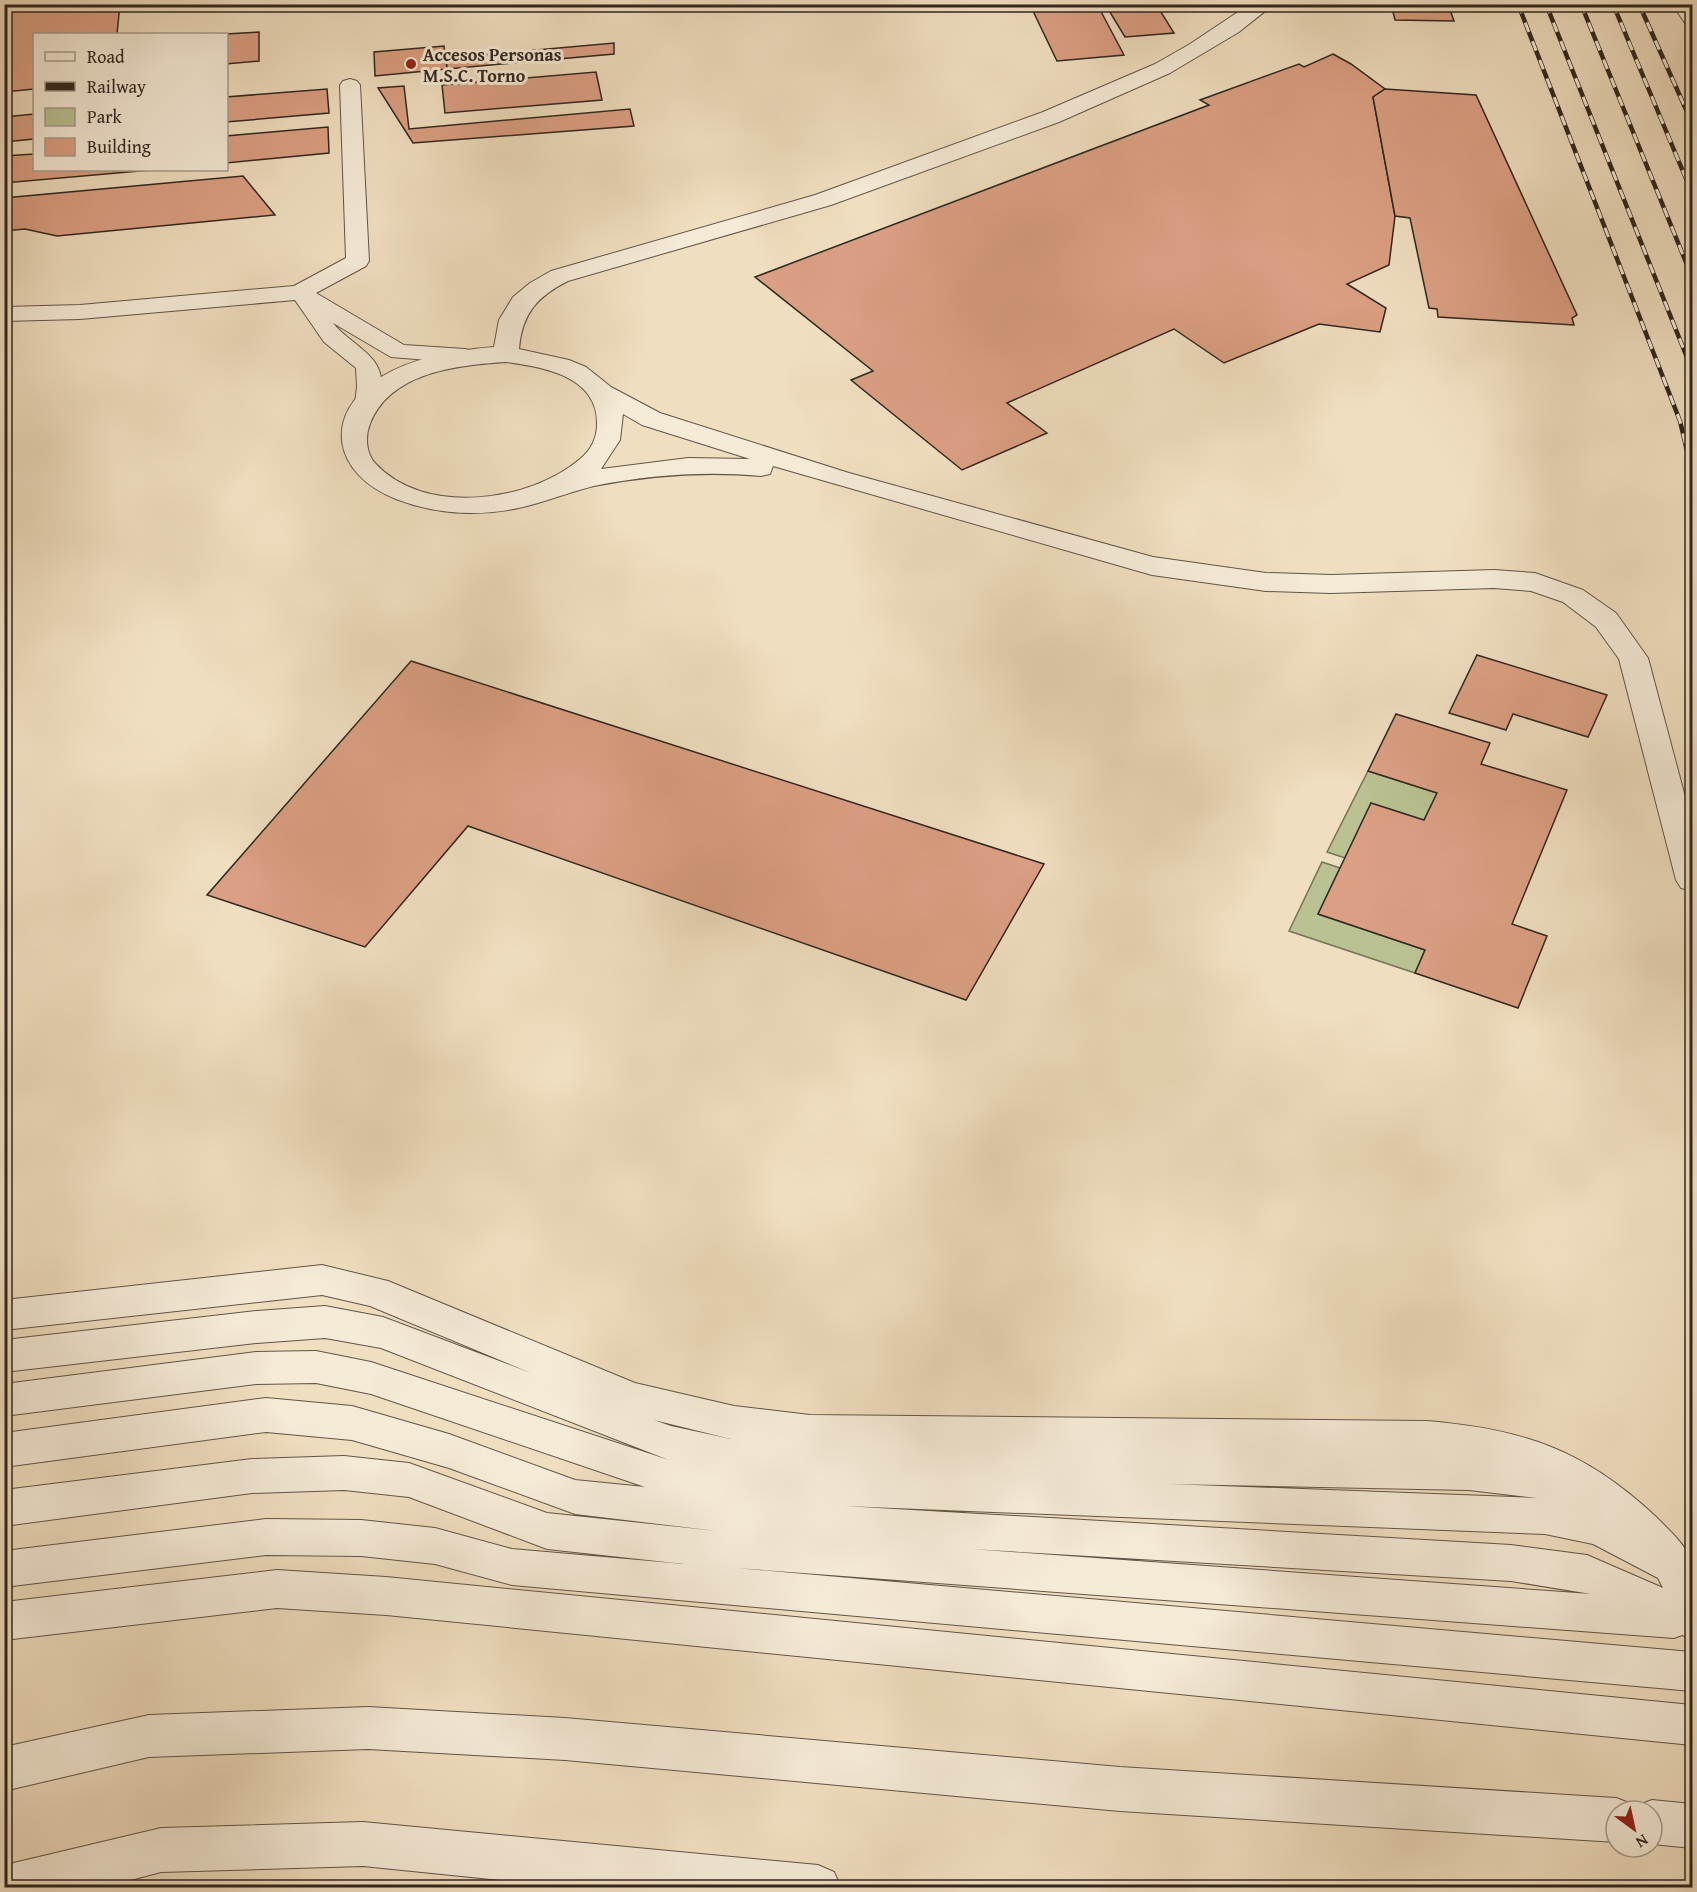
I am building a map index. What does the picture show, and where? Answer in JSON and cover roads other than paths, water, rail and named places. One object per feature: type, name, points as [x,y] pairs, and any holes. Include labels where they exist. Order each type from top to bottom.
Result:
[{"type":"street","points":[[506,354],[508,326],[522,301],[549,281],[585,267],[788,210],[906,172],[1035,124],[1123,87],[1196,48],[1264,4]]},
{"type":"street","points":[[1682,4],[1692,19]]},
{"type":"street","points":[[840,479],[759,467],[716,465],[662,467],[603,476],[557,487],[518,500],[474,506],[432,502],[395,491],[369,473],[354,451],[354,427],[367,403],[391,382],[416,370],[465,356],[506,354],[547,360],[580,373],[603,393],[651,419],[840,479],[1152,566],[1266,582],[1331,585],[1494,579],[1535,582],[1573,596],[1606,620],[1633,658],[1692,880]]},
{"type":"street","points":[[557,487],[589,466],[608,442],[613,416],[603,393]]},
{"type":"street","points":[[4,1769],[149,1736],[368,1728],[565,1739],[1120,1789],[1604,1819]]},
{"type":"street","points":[[5,1887],[161,1850],[363,1844],[818,1887]]},
{"type":"lane","points":[[4,314],[80,312],[299,293],[358,261],[350,85]]},
{"type":"lane","points":[[299,293],[399,352],[465,356]]},
{"type":"lane","points":[[299,293],[333,338],[366,363],[372,380],[367,403]]},
{"type":"lane","points":[[4,326],[80,312]]},
{"type":"lane","points":[[4,1315],[322,1281],[375,1292],[631,1398],[734,1423],[810,1432],[1427,1438],[1486,1442],[1536,1456],[1582,1483],[1634,1521],[1675,1569],[1692,1619]]},
{"type":"lane","points":[[4,1356],[257,1327],[325,1322],[383,1333],[670,1443],[741,1458],[1469,1473],[1527,1478],[1605,1499]]},
{"type":"lane","points":[[4,1400],[255,1368],[316,1367],[371,1378],[662,1476],[745,1485],[1545,1516],[1600,1528],[1675,1569]]},
{"type":"lane","points":[[4,1450],[266,1415],[352,1423],[449,1451],[575,1497],[776,1520],[1511,1563],[1587,1573],[1692,1619]]},
{"type":"lane","points":[[4,1508],[252,1476],[344,1473],[410,1480],[547,1531],[581,1535],[704,1548],[1692,1619]]},
{"type":"lane","points":[[4,1569],[266,1537],[361,1538],[435,1546],[524,1568],[1692,1672]]},
{"type":"lane","points":[[4,1621],[288,1590],[386,1596],[1692,1725]]},
{"type":"railway","points":[[1518,4],[1680,421],[1692,472]]},
{"type":"railway","points":[[1546,4],[1692,370]]},
{"type":"railway","points":[[1581,4],[1692,277]]},
{"type":"railway","points":[[1613,4],[1692,193]]},
{"type":"railway","points":[[1639,4],[1692,123]]},
{"type":"place","name":"Accesos Personas M.S.C. Torno","points":[[411,64]]}]
